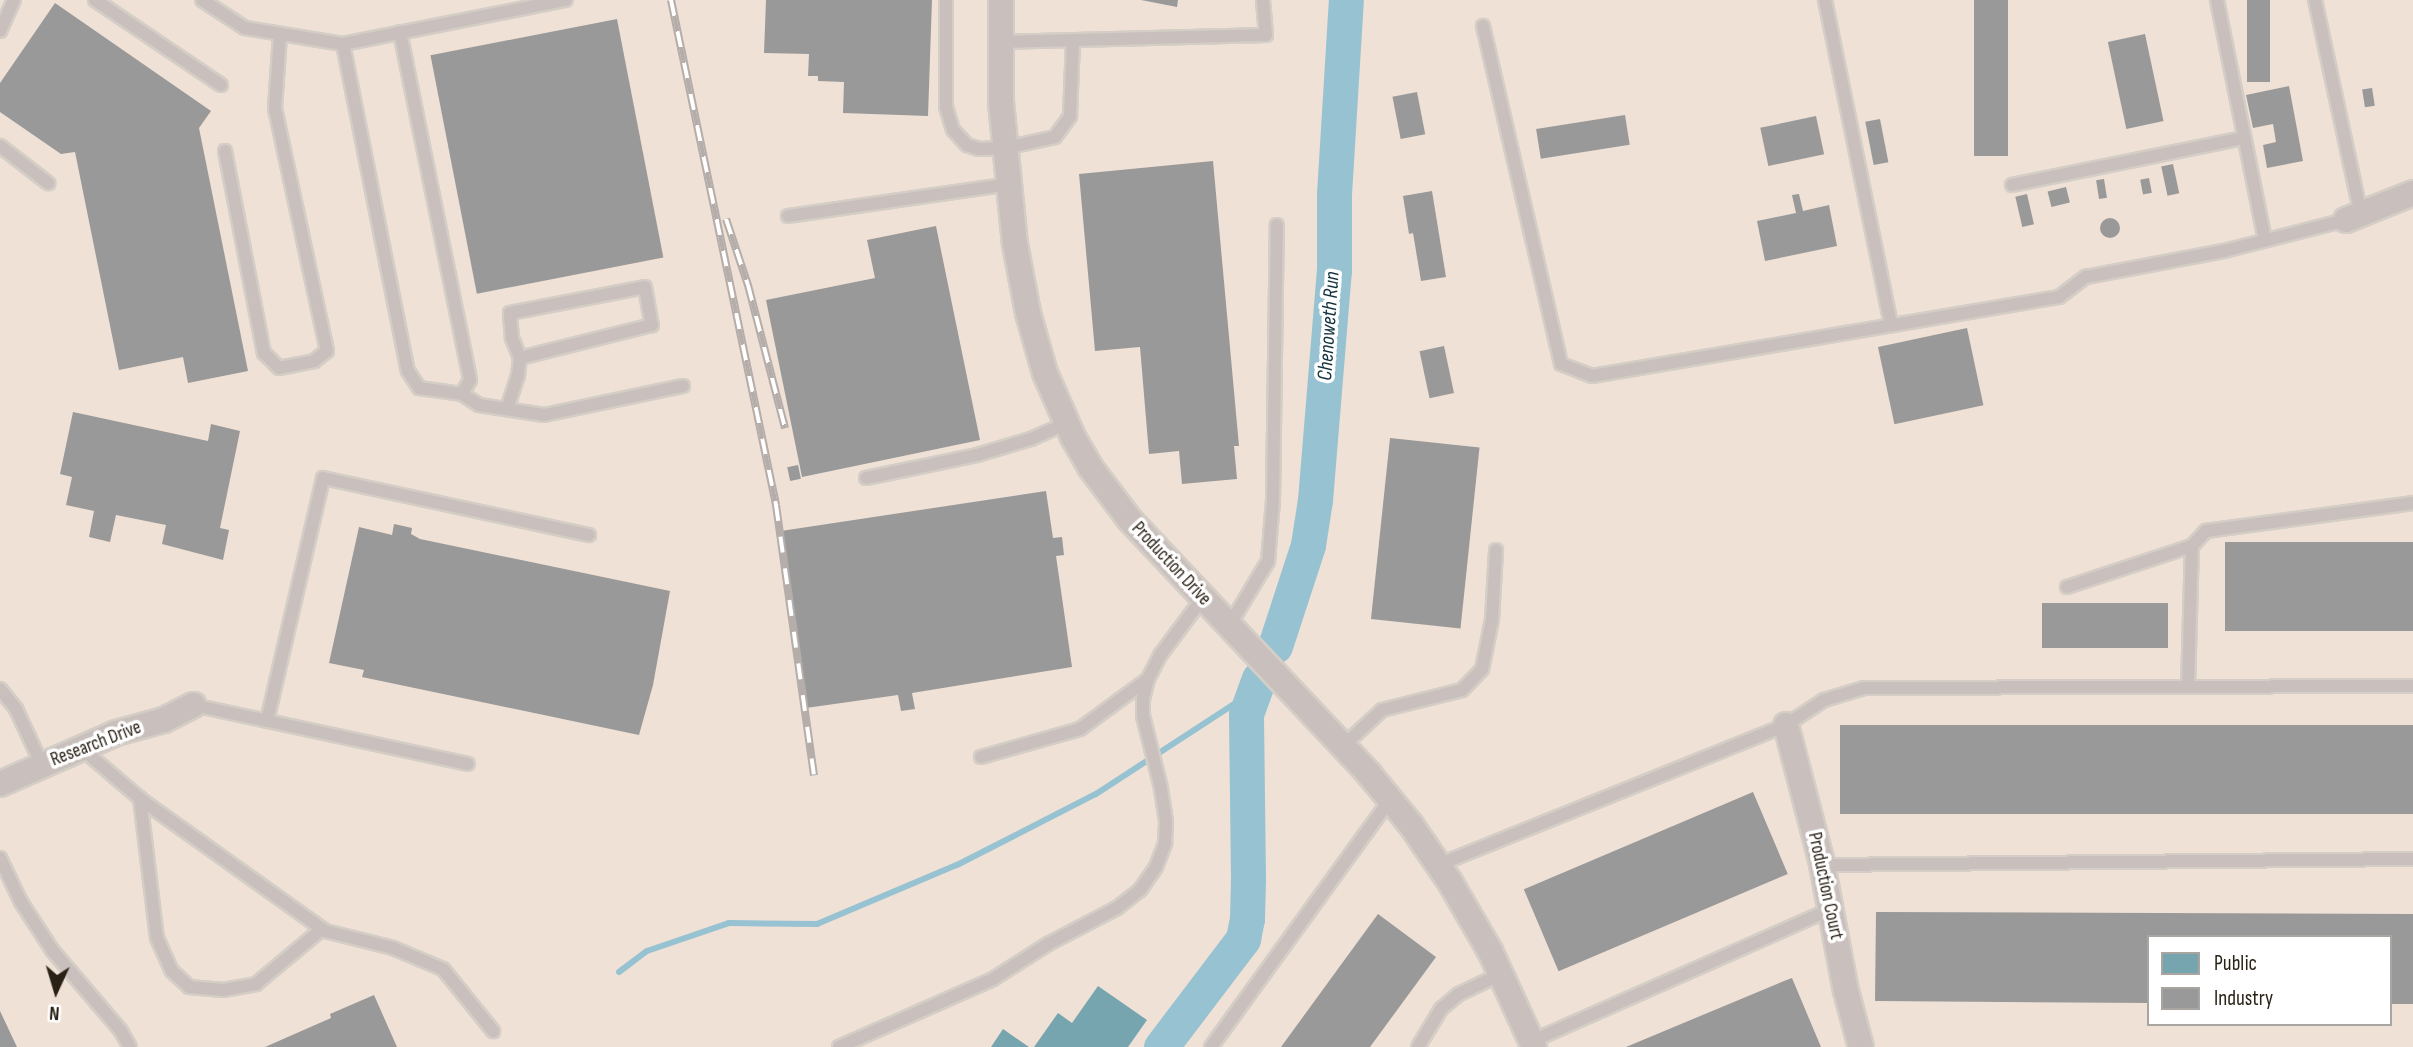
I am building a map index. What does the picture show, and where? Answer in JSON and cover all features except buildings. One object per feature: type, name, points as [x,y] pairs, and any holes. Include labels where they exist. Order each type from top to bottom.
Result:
[{"type":"street","name":"Production Drive","points":[[1001,0],[999,42],[1005,148],[1015,244],[1028,313],[1045,373],[1067,423],[1109,494],[1390,800],[1438,865],[1501,974],[1533,1044]]},
{"type":"street","points":[[2353,217],[2413,193]]},
{"type":"street","name":"Research Drive","points":[[0,784],[116,733],[164,720],[193,705]]},
{"type":"street","name":"Production Court","points":[[1786,725],[1822,865],[1846,991],[1861,1047]]},
{"type":"lane","points":[[0,30],[14,0]]},
{"type":"lane","points":[[95,0],[221,85]]},
{"type":"lane","points":[[202,0],[245,28],[343,44],[566,0]]},
{"type":"lane","points":[[946,0],[946,107],[953,130],[967,145],[979,149],[1005,148],[1055,137],[1070,116],[1073,40]]},
{"type":"lane","points":[[999,42],[1266,36],[1263,0]]},
{"type":"lane","points":[[1825,0],[1891,326]]},
{"type":"lane","points":[[2217,0],[2265,240]]},
{"type":"lane","points":[[1483,26],[1561,364],[1592,376],[2059,297],[2086,277],[2265,240],[2353,217],[2315,0]]},
{"type":"lane","points":[[400,32],[470,380],[462,394]]},
{"type":"lane","points":[[225,151],[264,353],[279,368],[314,361],[327,351],[275,108],[281,34]]},
{"type":"lane","points":[[343,44],[408,371],[419,388],[462,394],[479,405],[544,415],[684,386]]},
{"type":"lane","points":[[2012,185],[2245,138]]},
{"type":"lane","points":[[0,146],[48,183]]},
{"type":"lane","points":[[788,216],[1009,184]]},
{"type":"lane","points":[[1229,626],[1268,561],[1273,500],[1277,225]]},
{"type":"lane","points":[[507,409],[518,376],[520,358],[512,338],[510,313],[645,287],[652,325],[520,358]]},
{"type":"lane","points":[[866,478],[977,455],[1031,439],[1067,423]]},
{"type":"lane","points":[[267,721],[323,478],[589,535]]},
{"type":"lane","points":[[2067,587],[2192,547],[2206,531],[2413,503]]},
{"type":"lane","points":[[2188,687],[2192,547]]},
{"type":"lane","points":[[1343,746],[1382,710],[1462,690],[1482,669],[1492,620],[1496,550]]},
{"type":"lane","points":[[839,1047],[993,979],[1048,944],[1117,908],[1140,890],[1156,867],[1165,843],[1166,821],[1143,716],[1148,679],[1161,654],[1202,598]]},
{"type":"lane","points":[[981,757],[1080,729],[1148,679]]},
{"type":"lane","points":[[1438,865],[1786,725],[1824,700],[1864,688],[2413,686]]},
{"type":"lane","points":[[0,689],[16,709],[42,765]]},
{"type":"lane","points":[[193,705],[468,764]]},
{"type":"lane","points":[[81,748],[140,798],[322,929],[393,948],[443,969],[493,1031]]},
{"type":"lane","points":[[140,798],[157,938],[172,971],[189,987],[223,990],[256,984],[322,929]]},
{"type":"lane","points":[[1211,1047],[1390,800]]},
{"type":"lane","points":[[0,858],[21,902],[52,950],[121,1031],[130,1047]]},
{"type":"lane","points":[[1822,865],[2413,859]]},
{"type":"lane","points":[[1533,1044],[1830,909]]},
{"type":"lane","points":[[1418,1047],[1441,1009],[1459,994],[1501,974]]},
{"type":"shaded area","points":[[0,0],[2413,0],[2413,1047],[0,1047]]},
{"type":"waterway","name":"Chenoweth Run","points":[[1275,646],[1308,545],[1315,500],[1334,271],[1334,194],[1346,0]]},
{"type":"waterway","name":"Chenoweth Run","points":[[1161,1047],[1243,939],[1247,919],[1248,879],[1246,714],[1259,678]]},
{"type":"waterway","points":[[619,972],[647,951],[729,923],[817,924],[957,865],[1096,794],[1251,693]]},
{"type":"railway","points":[[671,0],[776,505],[814,775]]},
{"type":"railway","points":[[726,219],[748,285],[785,428]]}]
